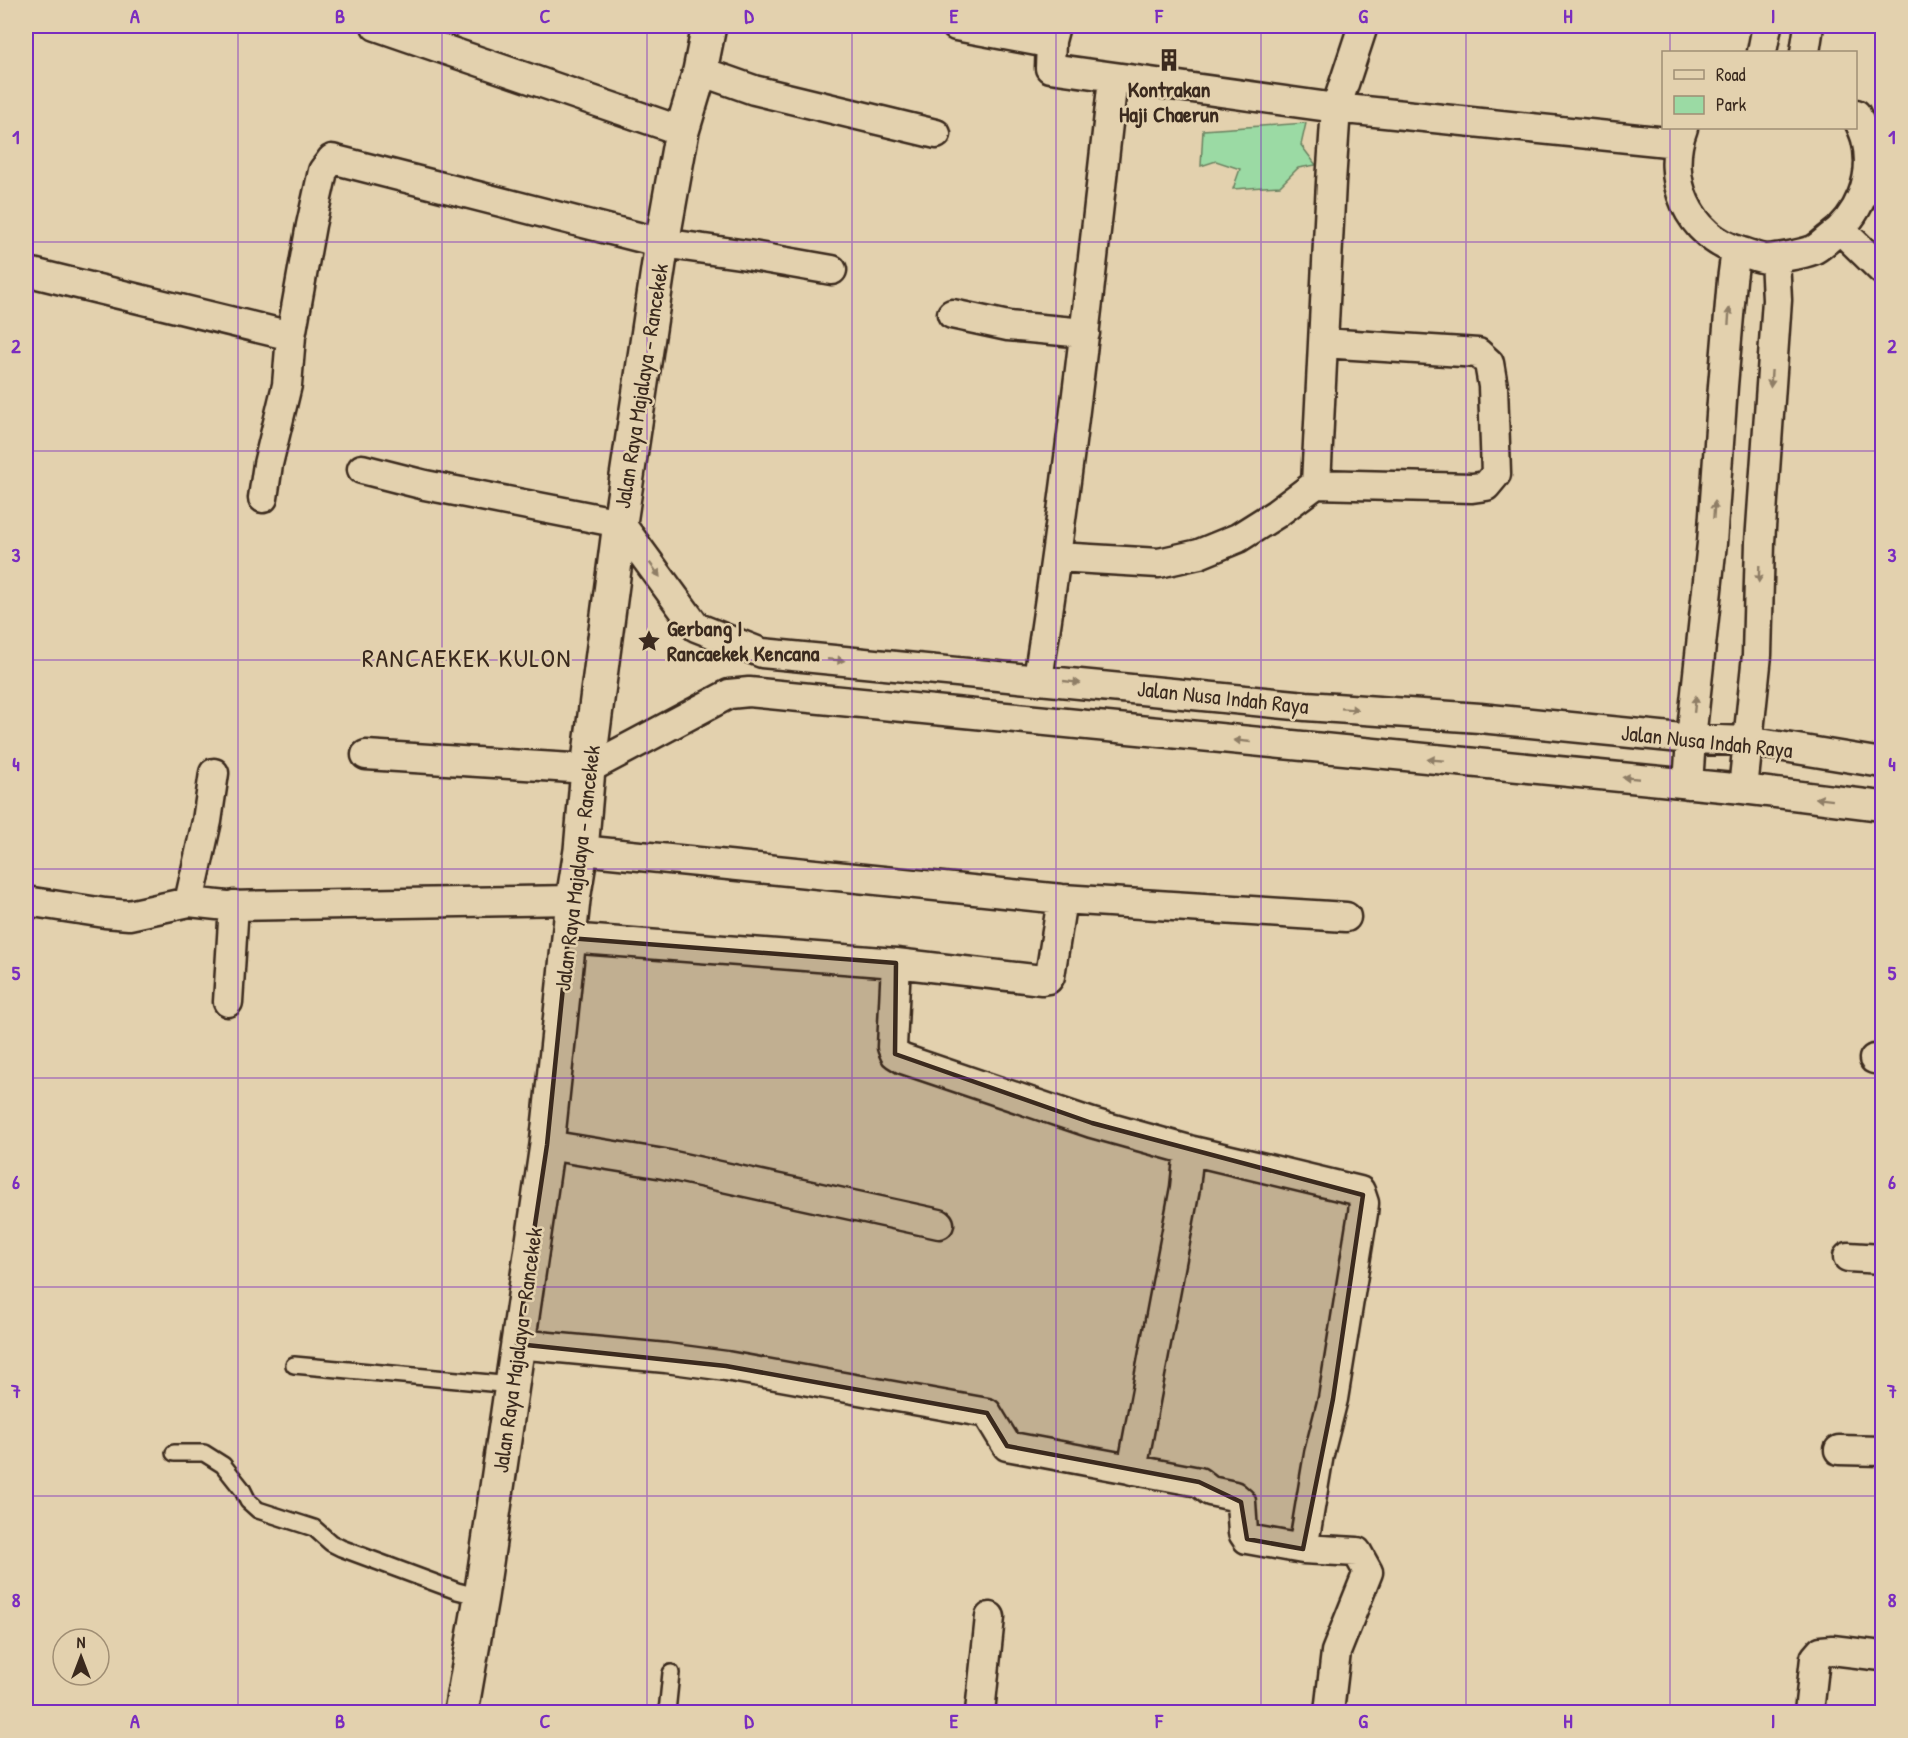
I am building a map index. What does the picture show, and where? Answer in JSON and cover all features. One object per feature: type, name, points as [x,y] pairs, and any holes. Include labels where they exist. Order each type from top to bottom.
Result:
[{"type":"main road","name":"Jalan Raya Majalaya - Rancekek","points":[[461,1713],[482,1597],[548,1145],[568,938],[581,850],[588,768],[620,523],[662,243],[682,131],[700,71],[709,26]]},
{"type":"street","points":[[376,26],[682,131]]},
{"type":"street","points":[[956,26],[1037,41],[1053,33]]},
{"type":"street","points":[[1316,484],[1336,108],[1363,26]]},
{"type":"street","points":[[1762,51],[1767,26]]},
{"type":"street","points":[[1805,51],[1809,26]]},
{"type":"street","points":[[1053,33],[1050,68],[1336,108],[1680,135],[1676,171],[1682,198],[1696,222],[1716,242],[1766,259],[1814,249],[1841,230],[1860,204],[1876,173],[1857,116]]},
{"type":"street","points":[[700,71],[754,90],[936,134]]},
{"type":"street","points":[[1038,679],[1057,557],[1085,333],[1113,78]]},
{"type":"street","points":[[262,498],[286,385],[291,336],[322,171],[332,159],[662,243],[832,270]]},
{"type":"street","points":[[1841,230],[1882,270]]},
{"type":"street","points":[[1688,783],[1712,543],[1722,386],[1731,280],[1736,250]]},
{"type":"street","points":[[1743,789],[1757,655],[1760,542],[1776,300],[1775,258]]},
{"type":"street","points":[[26,273],[291,336]]},
{"type":"street","points":[[952,314],[1008,326],[1085,333]]},
{"type":"street","points":[[1057,557],[1159,563],[1199,554],[1238,538],[1276,514],[1316,484],[1472,488],[1486,486],[1496,474],[1493,386],[1489,363],[1478,352],[1323,344]]},
{"type":"street","points":[[362,469],[425,485],[620,523]]},
{"type":"street","name":"Jalan Nusa Indah Raya","points":[[620,523],[696,627],[762,653],[1306,706],[1480,718],[1691,739],[1748,741],[1882,763]]},
{"type":"street","name":"Jalan Nusa Indah Raya","points":[[588,768],[729,694],[749,692],[1688,783],[1882,806]]},
{"type":"street","points":[[1302,747],[1306,706]]},
{"type":"street","points":[[366,755],[588,768]]},
{"type":"street","points":[[189,902],[207,821],[214,773]]},
{"type":"street","points":[[581,850],[1062,899],[1346,917]]},
{"type":"street","points":[[568,938],[896,963],[1042,980],[1048,979],[1062,899]]},
{"type":"street","points":[[26,901],[129,915],[189,902],[234,905],[573,900]]},
{"type":"street","points":[[228,1002],[234,905]]},
{"type":"street","points":[[896,963],[892,1047],[895,1054],[903,1059],[1092,1123],[1189,1150],[1360,1191],[1363,1195],[1363,1213],[1335,1388],[1319,1454],[1303,1550]]},
{"type":"street","points":[[548,1145],[664,1164],[939,1224]]},
{"type":"street","points":[[1132,1470],[1185,1188],[1189,1150]]},
{"type":"street","points":[[1848,1257],[1882,1259]]},
{"type":"street","points":[[518,1344],[726,1366],[987,1413],[1007,1446],[1199,1482],[1210,1491],[1234,1496],[1241,1502],[1243,1533],[1247,1539],[1303,1550],[1357,1552],[1368,1572],[1336,1652],[1329,1713]]},
{"type":"street","points":[[1839,1450],[1882,1451]]},
{"type":"street","points":[[980,1713],[990,1617]]},
{"type":"street","points":[[1809,1713],[1815,1658],[1821,1651],[1832,1650],[1882,1656]]},
{"type":"lane","points":[[294,1365],[512,1385]]},
{"type":"lane","points":[[174,1453],[204,1454],[223,1465],[248,1502],[258,1510],[314,1528],[331,1544],[340,1548],[457,1591],[482,1597]]},
{"type":"lane","points":[[666,1713],[671,1673]]},
{"type":"highlighted area","points":[[568,938],[896,963],[895,1054],[1092,1123],[1363,1195],[1333,1399],[1303,1549],[1247,1539],[1241,1502],[1199,1482],[1007,1446],[987,1413],[726,1366],[517,1344],[547,1145]]},
{"type":"green space","points":[[1306,123],[1301,145],[1316,165],[1298,168],[1280,186],[1233,189],[1240,169],[1216,161],[1201,166],[1203,130]]},
{"type":"place","name":"Kontrakan Haji Chaerun","points":[[1169,60]]},
{"type":"place","name":"Gerbang I Rancaekek Kencana","points":[[649,641]]},
{"type":"district","name":"RANCAEKEK KULON","points":[[467,657]]}]
